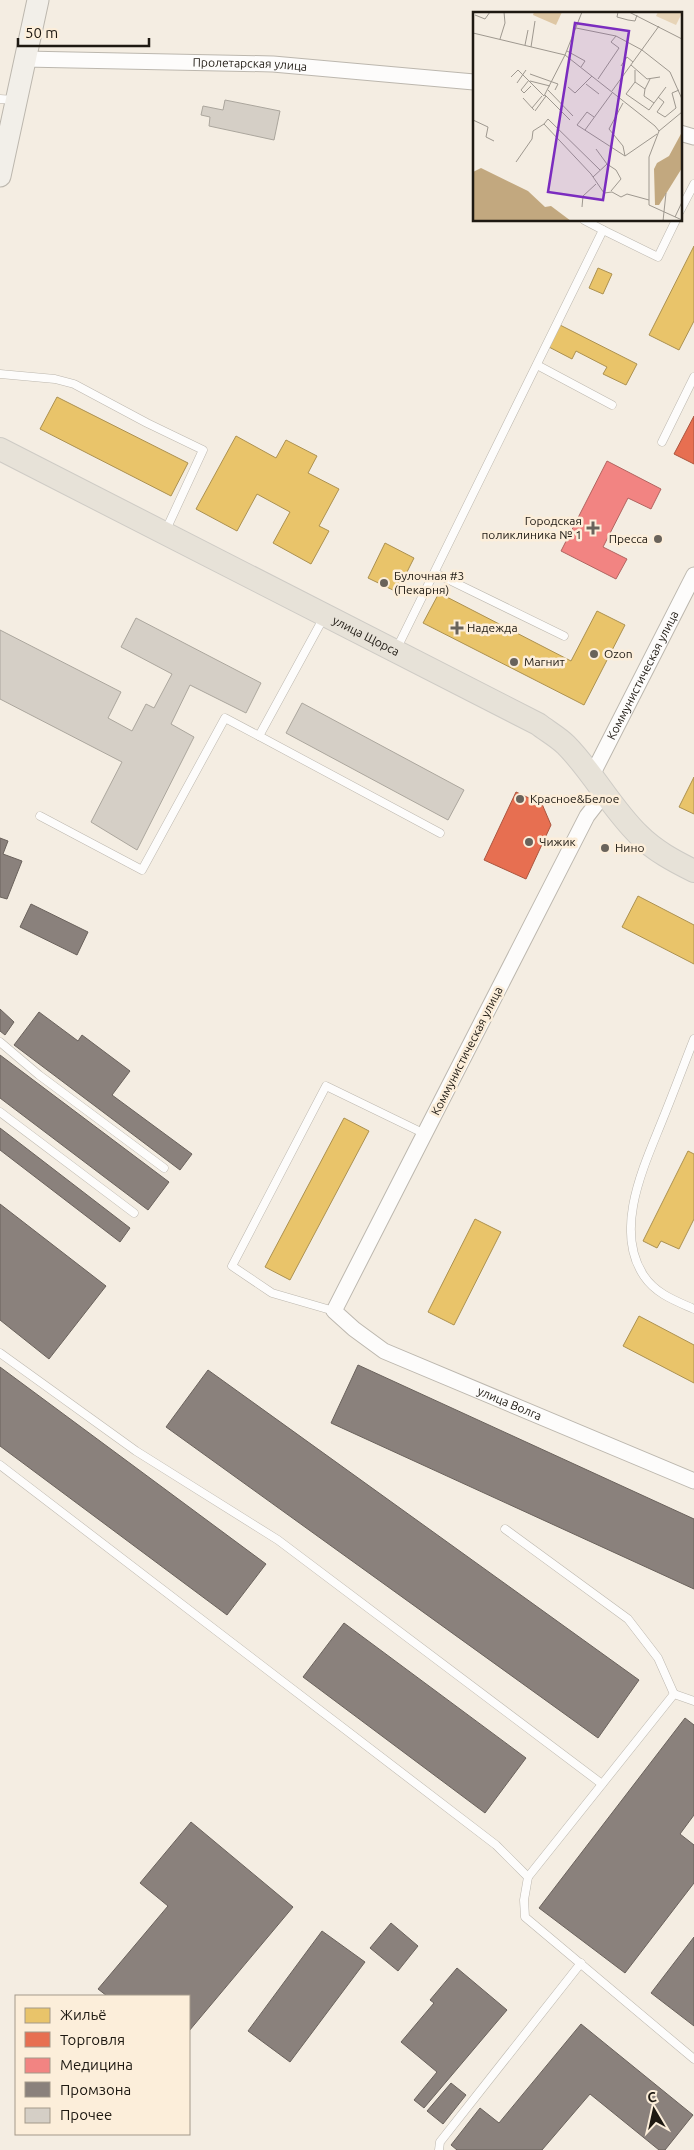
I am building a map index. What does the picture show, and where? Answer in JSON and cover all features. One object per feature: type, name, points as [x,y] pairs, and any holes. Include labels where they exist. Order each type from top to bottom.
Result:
[{"type":"main road","points":[[0,176],[8,100],[24,59],[38,0]]},
{"type":"main road","name":"улица Щорса","points":[[0,449],[538,724],[565,744],[639,835],[669,858],[694,871]]},
{"type":"street","name":"Пролетарская улица","points":[[24,59],[273,64],[473,82]]},
{"type":"street","name":"Коммунистическая улица","points":[[592,775],[694,575]]},
{"type":"street","name":"Коммунистическая улица","points":[[334,1311],[587,816],[604,794]]},
{"type":"street","name":"улица Волга","points":[[334,1311],[354,1329],[384,1351],[694,1481]]},
{"type":"lane","points":[[682,207],[694,184]]},
{"type":"lane","points":[[586,221],[658,257],[676,221]]},
{"type":"lane","points":[[396,652],[603,230]]},
{"type":"lane","points":[[536,365],[612,405]]},
{"type":"lane","points":[[0,374],[55,379],[74,384],[203,450],[164,533]]},
{"type":"lane","points":[[662,442],[694,377]]},
{"type":"lane","points":[[434,573],[564,636]]},
{"type":"lane","points":[[259,736],[325,615]]},
{"type":"lane","points":[[40,816],[142,870],[225,718],[440,833]]},
{"type":"lane","points":[[694,1039],[638,1183],[632,1218],[633,1253],[644,1277],[659,1293],[694,1309]]},
{"type":"lane","points":[[0,1042],[39,1075],[164,1168]]},
{"type":"lane","points":[[334,1311],[272,1293],[232,1266],[326,1086],[425,1134]]},
{"type":"lane","points":[[0,1112],[134,1213]]},
{"type":"lane","points":[[0,1353],[136,1451],[278,1540],[602,1784]]},
{"type":"lane","points":[[0,1465],[496,1845],[528,1877]]},
{"type":"lane","points":[[505,1529],[628,1619],[658,1658],[674,1694],[694,1701]]},
{"type":"lane","points":[[674,1694],[528,1877],[524,1900],[526,1917],[694,2059]]},
{"type":"lane","points":[[439,2150],[440,2142],[581,1964]]},
{"type":"building: Жильё","points":[[694,246],[694,321],[679,350],[649,335]]},
{"type":"building: Жильё","points":[[598,268],[612,274],[603,294],[589,288]]},
{"type":"building: Жильё","points":[[558,324],[637,364],[626,385],[603,374],[607,367],[576,351],[572,359],[547,346]]},
{"type":"building: Жильё","points":[[57,397],[188,463],[171,496],[40,429]]},
{"type":"building: Жильё","points":[[236,436],[276,458],[286,440],[317,456],[308,473],[339,489],[319,526],[329,531],[311,564],[273,543],[290,512],[257,494],[237,531],[196,509]]},
{"type":"building: Жильё","points":[[385,543],[414,558],[397,592],[368,578]]},
{"type":"building: Жильё","points":[[439,593],[571,661],[597,611],[625,625],[584,705],[423,623]]},
{"type":"building: Жильё","points":[[694,777],[694,814],[679,807]]},
{"type":"building: Жильё","points":[[638,896],[694,925],[694,964],[622,927]]},
{"type":"building: Жильё","points":[[344,1118],[369,1131],[290,1280],[265,1267]]},
{"type":"building: Жильё","points":[[688,1151],[694,1154],[694,1219],[679,1249],[661,1241],[657,1248],[643,1241]]},
{"type":"building: Жильё","points":[[475,1219],[501,1232],[454,1325],[428,1312]]},
{"type":"building: Жильё","points":[[639,1316],[694,1345],[694,1383],[623,1346]]},
{"type":"building: Торговля","points":[[694,416],[694,464],[674,454]]},
{"type":"building: Торговля","points":[[516,792],[542,804],[551,825],[526,879],[484,860]]},
{"type":"building: Медицина","name":"Городская поликлиника № 1","points":[[607,461],[661,489],[651,509],[628,498],[603,547],[627,559],[616,579],[561,551]]},
{"type":"building: Промзона","points":[[0,838],[8,841],[3,854],[22,861],[7,899],[0,897]]},
{"type":"building: Промзона","points":[[31,904],[88,932],[77,955],[20,927]]},
{"type":"building: Промзона","points":[[0,1009],[14,1022],[5,1035],[0,1031]]},
{"type":"building: Промзона","points":[[39,1012],[78,1041],[82,1035],[130,1071],[112,1095],[192,1154],[180,1170],[14,1045]]},
{"type":"building: Промзона","points":[[0,1055],[169,1182],[148,1210],[0,1098]]},
{"type":"building: Промзона","points":[[0,1128],[130,1228],[120,1242],[0,1150]]},
{"type":"building: Промзона","points":[[0,1204],[106,1286],[49,1359],[0,1320]]},
{"type":"building: Промзона","points":[[358,1365],[694,1519],[694,1589],[331,1423]]},
{"type":"building: Промзона","points":[[0,1367],[266,1564],[227,1615],[0,1446]]},
{"type":"building: Промзона","points":[[208,1370],[639,1680],[598,1738],[166,1427]]},
{"type":"building: Промзона","points":[[344,1623],[526,1758],[485,1813],[303,1677]]},
{"type":"building: Промзона","points":[[685,1718],[694,1725],[694,1815],[680,1834],[694,1845],[694,1883],[625,1973],[539,1908]]},
{"type":"building: Промзона","points":[[191,1822],[293,1907],[190,2030],[190,1995],[106,1995],[98,1989],[168,1906],[140,1883]]},
{"type":"building: Промзона","points":[[391,1923],[418,1946],[398,1971],[370,1948]]},
{"type":"building: Промзона","points":[[322,1931],[365,1962],[290,2062],[248,2031]]},
{"type":"building: Промзона","points":[[694,1937],[694,2026],[651,1993]]},
{"type":"building: Промзона","points":[[457,1968],[507,2010],[424,2108],[414,2100],[437,2072],[401,2042],[434,2003],[430,2000]]},
{"type":"building: Промзона","points":[[581,2024],[693,2115],[665,2150],[659,2150],[590,2094],[542,2150],[457,2150],[451,2145],[480,2108],[499,2123]]},
{"type":"building: Промзона","points":[[451,2083],[466,2095],[443,2124],[427,2111]]},
{"type":"building: Прочее","points":[[225,100],[280,111],[274,140],[209,126],[210,117],[201,115],[203,106],[223,110]]},
{"type":"building: Прочее","points":[[136,618],[261,683],[246,713],[190,685],[171,724],[194,737],[137,850],[91,822],[122,762],[0,699],[0,630],[121,692],[108,718],[132,731],[146,704],[154,708],[172,674],[121,647]]},
{"type":"building: Прочее","points":[[302,703],[464,790],[448,820],[286,733]]},
{"type":"place","name":"Городская поликлиника № 1","points":[[593,528]]},
{"type":"place","name":"Пресса","points":[[658,539]]},
{"type":"place","name":"Булочная #3 (Пекарня)","points":[[384,583]]},
{"type":"place","name":"Надежда","points":[[457,628]]},
{"type":"place","name":"Ozon","points":[[594,654]]},
{"type":"place","name":"Магнит","points":[[514,662]]},
{"type":"place","name":"Красное&Белое","points":[[520,799]]},
{"type":"place","name":"Чижик","points":[[529,842]]},
{"type":"place","name":"Нино","points":[[605,848]]}]
